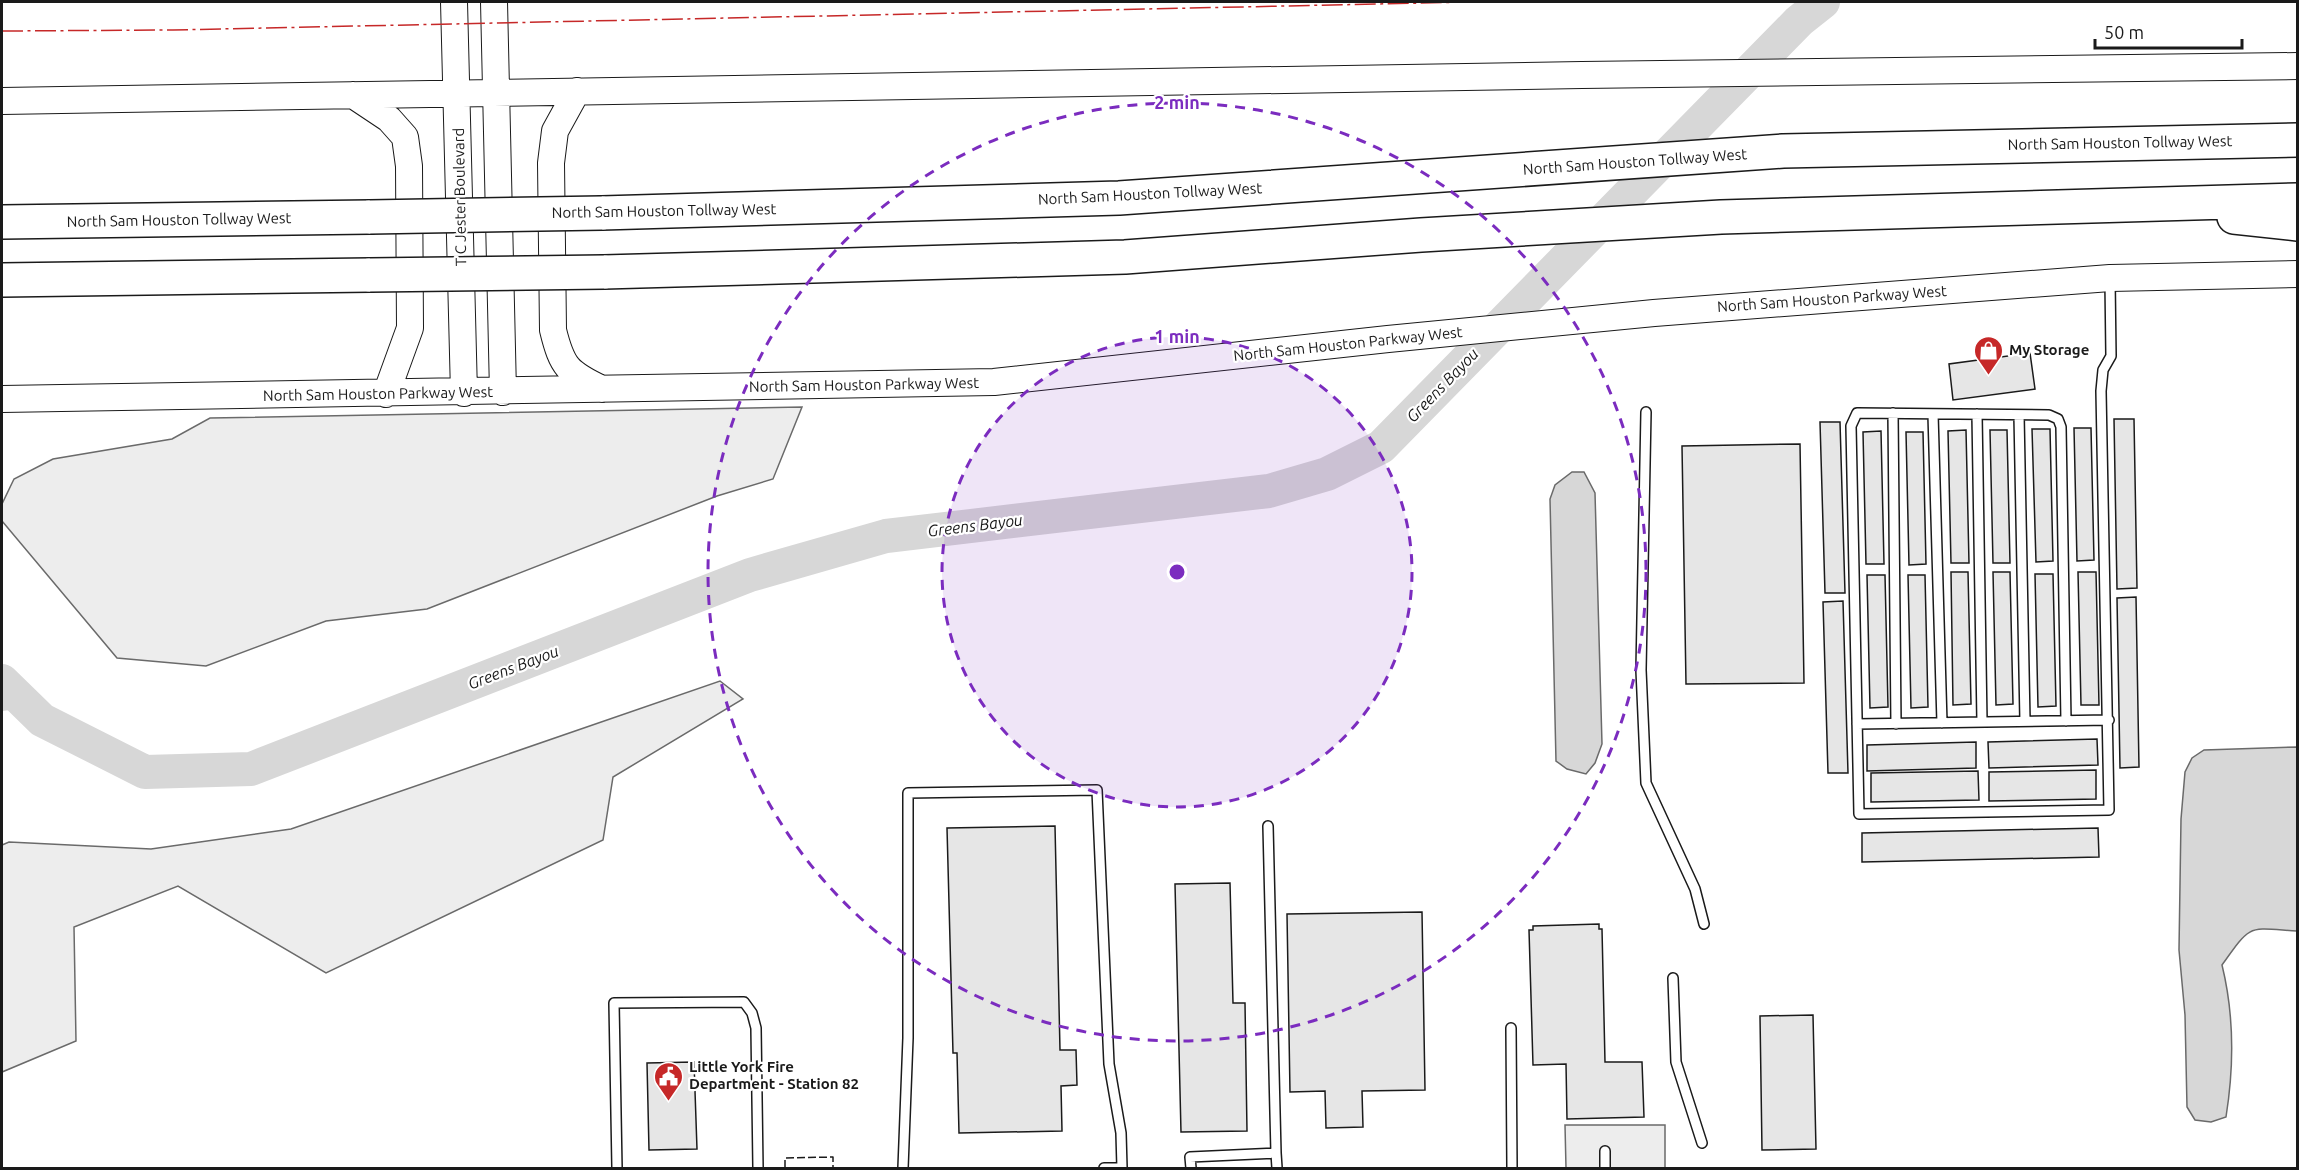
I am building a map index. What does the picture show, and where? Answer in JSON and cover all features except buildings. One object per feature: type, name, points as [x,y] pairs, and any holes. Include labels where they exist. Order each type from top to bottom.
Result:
[{"type":"highway","name":"North Sam Houston Tollway West","points":[[2,222],[602,213],[1119,198],[1783,151],[2298,140]]},
{"type":"highway","points":[[2,280],[604,272],[1125,257],[1421,235],[1721,217],[2298,200]]},
{"type":"highway","points":[[2144,203],[2298,224]]},
{"type":"main road","name":"T C Jester Boulevard","points":[[454,2],[464,393]]},
{"type":"main road","points":[[494,2],[503,392]]},
{"type":"main road","points":[[2,101],[1582,75],[2298,66]]},
{"type":"main road","points":[[577,91],[555,131],[551,163],[553,330],[560,357],[576,377],[604,390]]},
{"type":"main road","points":[[352,95],[389,119],[405,137],[410,166],[410,328],[386,394]]},
{"type":"main road","name":"North Sam Houston Parkway West","points":[[2,399],[464,393],[994,382],[1653,313],[2110,278],[2298,274]]},
{"type":"lane","points":[[2066,721],[2061,427],[2058,418],[2049,415],[1857,413],[1851,426],[1859,814],[2109,810],[2101,391],[2103,370],[2110,356],[2110,278]]},
{"type":"lane","points":[[1646,412],[1641,670],[1646,783],[1695,889],[1704,924]]},
{"type":"lane","points":[[1893,413],[1896,724]]},
{"type":"lane","points":[[1933,414],[1942,723]]},
{"type":"lane","points":[[1977,414],[1982,722]]},
{"type":"lane","points":[[2019,415],[2025,721]]},
{"type":"lane","points":[[1857,724],[2109,720]]},
{"type":"lane","points":[[903,1168],[908,1038],[908,793],[1097,790],[1110,1064],[1120,1133],[1122,1168],[1104,1168]]},
{"type":"lane","points":[[1268,826],[1277,1168]]},
{"type":"lane","points":[[1673,978],[1676,1062],[1702,1143]]},
{"type":"lane","points":[[617,1168],[614,1004],[744,1002],[752,1013],[756,1028],[758,1168]]},
{"type":"lane","points":[[1511,1028],[1512,1168]]},
{"type":"lane","points":[[1605,1151],[1605,1168]]},
{"type":"lane","points":[[1191,1168],[1191,1157],[1276,1153]]},
{"type":"shaded area","points":[[802,407],[773,479],[717,496],[427,609],[326,621],[206,666],[117,658],[2,521],[2,504],[14,479],[53,459],[172,439],[210,418]]},
{"type":"shaded area","points":[[1572,472],[1584,472],[1595,493],[1602,744],[1595,763],[1586,774],[1567,769],[1556,761],[1550,499],[1555,485]]},
{"type":"shaded area","points":[[720,681],[743,699],[613,777],[603,840],[326,973],[178,886],[74,927],[76,1041],[2,1072],[2,845],[9,842],[151,849],[291,829]]},
{"type":"shaded area","points":[[2297,747],[2297,931],[2259,929],[2252,931],[2239,942],[2222,965],[2229,1002],[2232,1041],[2226,1117],[2211,1122],[2195,1120],[2187,1107],[2185,1015],[2179,950],[2181,819],[2185,772],[2192,758],[2204,750]]},
{"type":"shaded area","points":[[1565,1125],[1665,1125],[1665,1168],[1566,1168]]},
{"type":"waterway","name":"Greens Bayou","points":[[2,681],[42,720],[145,772],[251,769],[750,575],[886,536],[1269,491],[1327,474],[1381,447],[1799,21],[1823,2]]},
{"type":"waterway","points":[[2,708],[26,705]]},
{"type":"fence","points":[[785,1168],[785,1158],[833,1157],[833,1168]]},
{"type":"power","points":[[2,31],[173,30],[1470,2]]},
{"type":"place","name":"My Storage","points":[[1988,376]]},
{"type":"place","name":"Little York Fire Department - Station 82","points":[[668,1102]]}]
